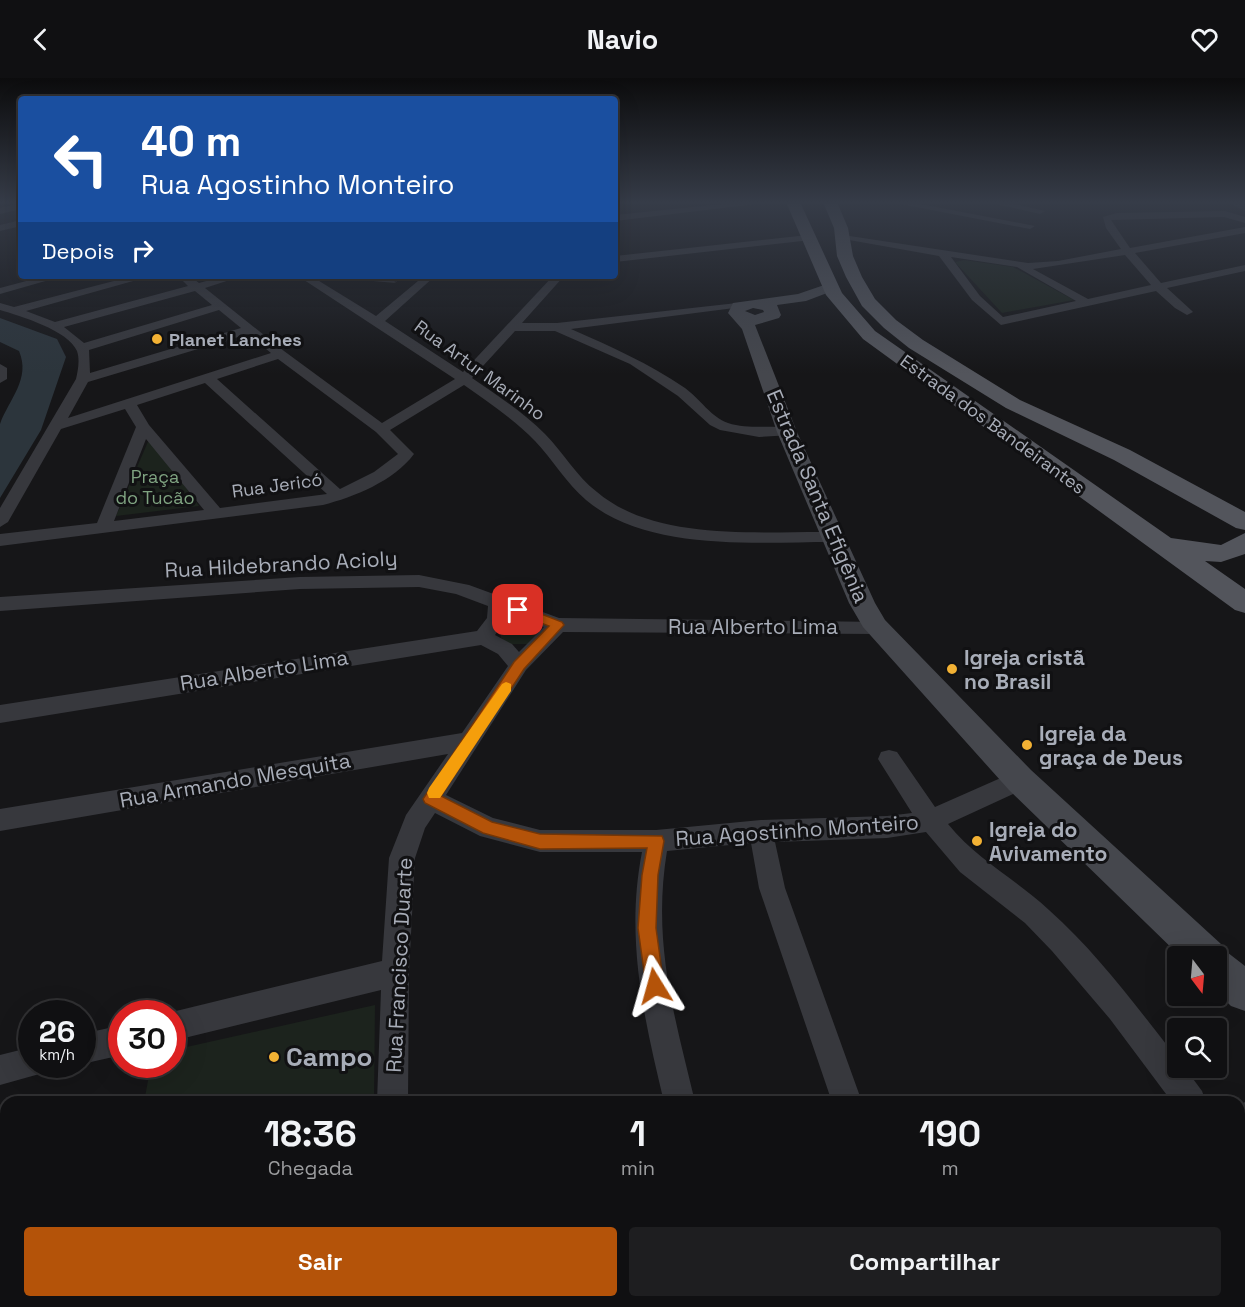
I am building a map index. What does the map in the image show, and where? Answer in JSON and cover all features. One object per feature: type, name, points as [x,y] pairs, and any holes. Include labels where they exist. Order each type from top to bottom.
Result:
[{"type":"main road","name":"Estrada dos Bandeirantes","points":[[820,259],[830,288],[845,310],[869,335],[1245,603]]},
{"type":"main road","name":"Estrada dos Bandeirantes","points":[[847,259],[868,302],[890,324],[916,344],[1013,404],[1122,454],[1245,522]]},
{"type":"main road","points":[[1220,507],[1245,530]]},
{"type":"main road","points":[[1151,537],[1182,548],[1216,554],[1240,546],[1245,541]]},
{"type":"street","points":[[947,259],[976,298],[1001,321],[1245,268]]},
{"type":"street","points":[[982,259],[1043,266],[1081,259]]},
{"type":"street","points":[[1136,259],[1174,303],[1187,312]]},
{"type":"street","points":[[1018,265],[1086,302]]},
{"type":"street","points":[[0,278],[5,290],[47,279]]},
{"type":"street","points":[[15,310],[134,279]]},
{"type":"street","name":"Rua Jericó","points":[[0,540],[303,504],[339,496],[368,481],[406,454],[381,429],[280,354],[188,279]]},
{"type":"street","points":[[53,326],[227,279]]},
{"type":"street","name":"Rua Artur Marinho","points":[[308,279],[464,379],[528,426],[579,486],[599,503],[621,515],[670,529],[748,536],[832,537]]},
{"type":"street","points":[[377,322],[427,279]]},
{"type":"street","points":[[381,429],[464,379],[556,279]]},
{"type":"street","points":[[752,314],[830,288]]},
{"type":"street","points":[[514,327],[557,327],[706,310],[752,314],[805,304],[829,305],[845,310]]},
{"type":"street","points":[[0,306],[15,310],[69,334],[82,348],[85,361],[83,379],[0,522]]},
{"type":"street","points":[[82,348],[221,306]]},
{"type":"street","name":"Estrada Santa Efigênia","points":[[752,314],[787,432],[862,603],[876,627],[1020,780],[1196,946]]},
{"type":"street","points":[[557,327],[635,360],[683,393],[715,422],[724,427],[739,432],[787,432]]},
{"type":"street","points":[[83,379],[252,329]]},
{"type":"street","points":[[57,426],[280,354]]},
{"type":"street","points":[[0,368],[0,378]]},
{"type":"street","points":[[208,378],[339,496]]},
{"type":"street","points":[[129,404],[143,427],[216,513]]},
{"type":"street","points":[[103,528],[143,427]]},
{"type":"street","name":"Rua Hildebrando Acioly","points":[[0,604],[300,583],[395,580],[439,583],[558,625]]},
{"type":"street","points":[[498,602],[495,619],[483,637],[505,649],[519,665]]},
{"type":"street","name":"Rua Alberto Lima","points":[[558,625],[876,627]]},
{"type":"street","name":"Rua Francisco Duarte","points":[[393,1096],[395,972],[402,858],[415,823],[519,665],[558,625]]},
{"type":"street","name":"Rua Alberto Lima","points":[[0,714],[483,637]]},
{"type":"street","name":"Rua Armando Mesquita","points":[[0,820],[471,741]]},
{"type":"street","points":[[889,759],[930,821],[983,877],[999,886],[1039,919],[1120,1005],[1187,1096]]},
{"type":"street","name":"Rua Agostinho Monteiro","points":[[431,799],[489,828],[540,841],[656,841],[761,831],[887,827],[930,821],[1020,780]]},
{"type":"street","points":[[761,831],[772,888],[845,1096]]},
{"type":"street","points":[[656,841],[650,875],[647,928],[658,1005],[678,1096]]},
{"type":"street","points":[[186,1024],[395,972]]},
{"type":"street","points":[[1227,975],[1245,992]]},
{"type":"street","points":[[0,1070],[18,1066]]},
{"type":"green space","points":[[964,260],[1013,267],[1074,300],[1002,313],[955,262]]},
{"type":"green space","name":"Praça do Tucão","points":[[150,437],[199,506],[116,516]]},
{"type":"green space","points":[[522,617],[538,623],[541,632],[529,644],[509,644],[501,638],[501,628],[509,620]]},
{"type":"green space","name":"Campo","points":[[375,1005],[374,1096],[145,1096],[149,1078],[186,1078],[186,1047]]},
{"type":"shaded area","points":[[0,318],[57,339],[66,357],[41,430],[0,498],[0,424],[21,380],[22,361],[19,351],[0,342]]},
{"type":"slow traffic","points":[[435,793],[506,687]]},
{"type":"place","name":"Planet Lanches","points":[[157,339]]},
{"type":"place","name":"Igreja cristã no Brasil","points":[[952,669]]},
{"type":"place","name":"Igreja da graça de Deus","points":[[1027,745]]},
{"type":"place","name":"Igreja do Avivamento","points":[[977,841]]},
{"type":"place","name":"Campo","points":[[274,1057]]},
{"type":"route","points":[[518,610],[558,625],[519,665],[504,692],[431,799],[454,808],[489,828],[540,841],[656,841],[650,875],[647,928],[655,986]]}]
